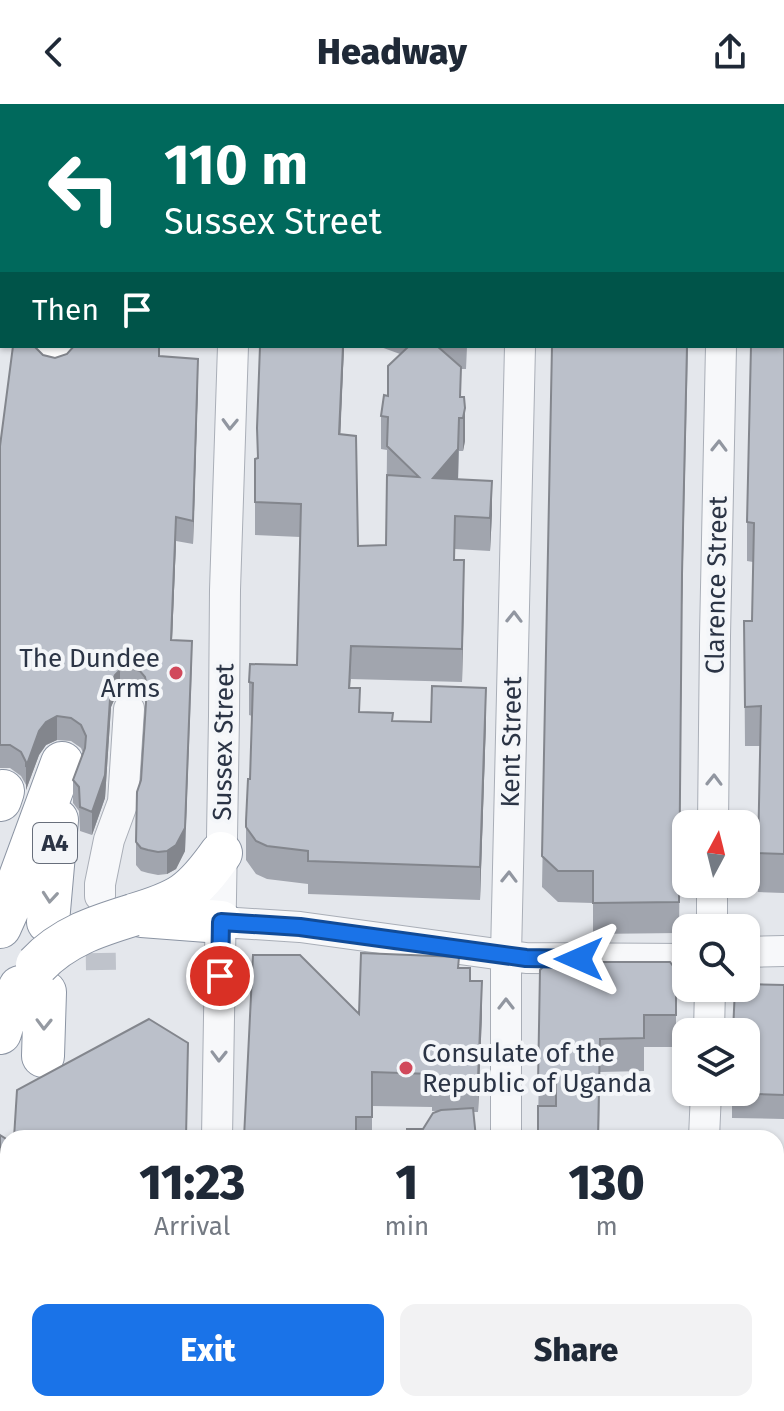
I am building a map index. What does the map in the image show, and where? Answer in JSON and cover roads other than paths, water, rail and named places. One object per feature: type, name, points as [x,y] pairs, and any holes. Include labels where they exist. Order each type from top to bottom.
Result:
[{"type":"highway","name":"A4","points":[[0,927],[62,763],[48,922]]},
{"type":"highway","points":[[0,1033],[4,1020],[59,946],[95,926],[116,906],[164,906],[188,893],[221,853]]},
{"type":"highway","points":[[116,906],[221,922]]},
{"type":"highway","points":[[34,981],[43,1056]]},
{"type":"street","name":"Sussex Street","points":[[217,1130],[225,590],[233,348]]},
{"type":"street","name":"Kent Street","points":[[506,1130],[506,955],[520,348]]},
{"type":"street","name":"Clarence Street","points":[[713,810],[721,348]]},
{"type":"street","points":[[116,906],[100,884],[109,840],[123,802],[129,709]]},
{"type":"street","points":[[221,853],[233,889],[258,907],[300,927]]},
{"type":"street","points":[[221,922],[300,927],[538,959],[672,959]]},
{"type":"street","points":[[760,952],[784,951]]},
{"type":"street","points":[[704,1130],[705,1106]]},
{"type":"tunnel","points":[[100,908],[101,970]]},
{"type":"place","name":"The Dundee Arms","points":[[176,673]]},
{"type":"place","name":"Consulate of the Republic of Uganda","points":[[406,1068]]}]
